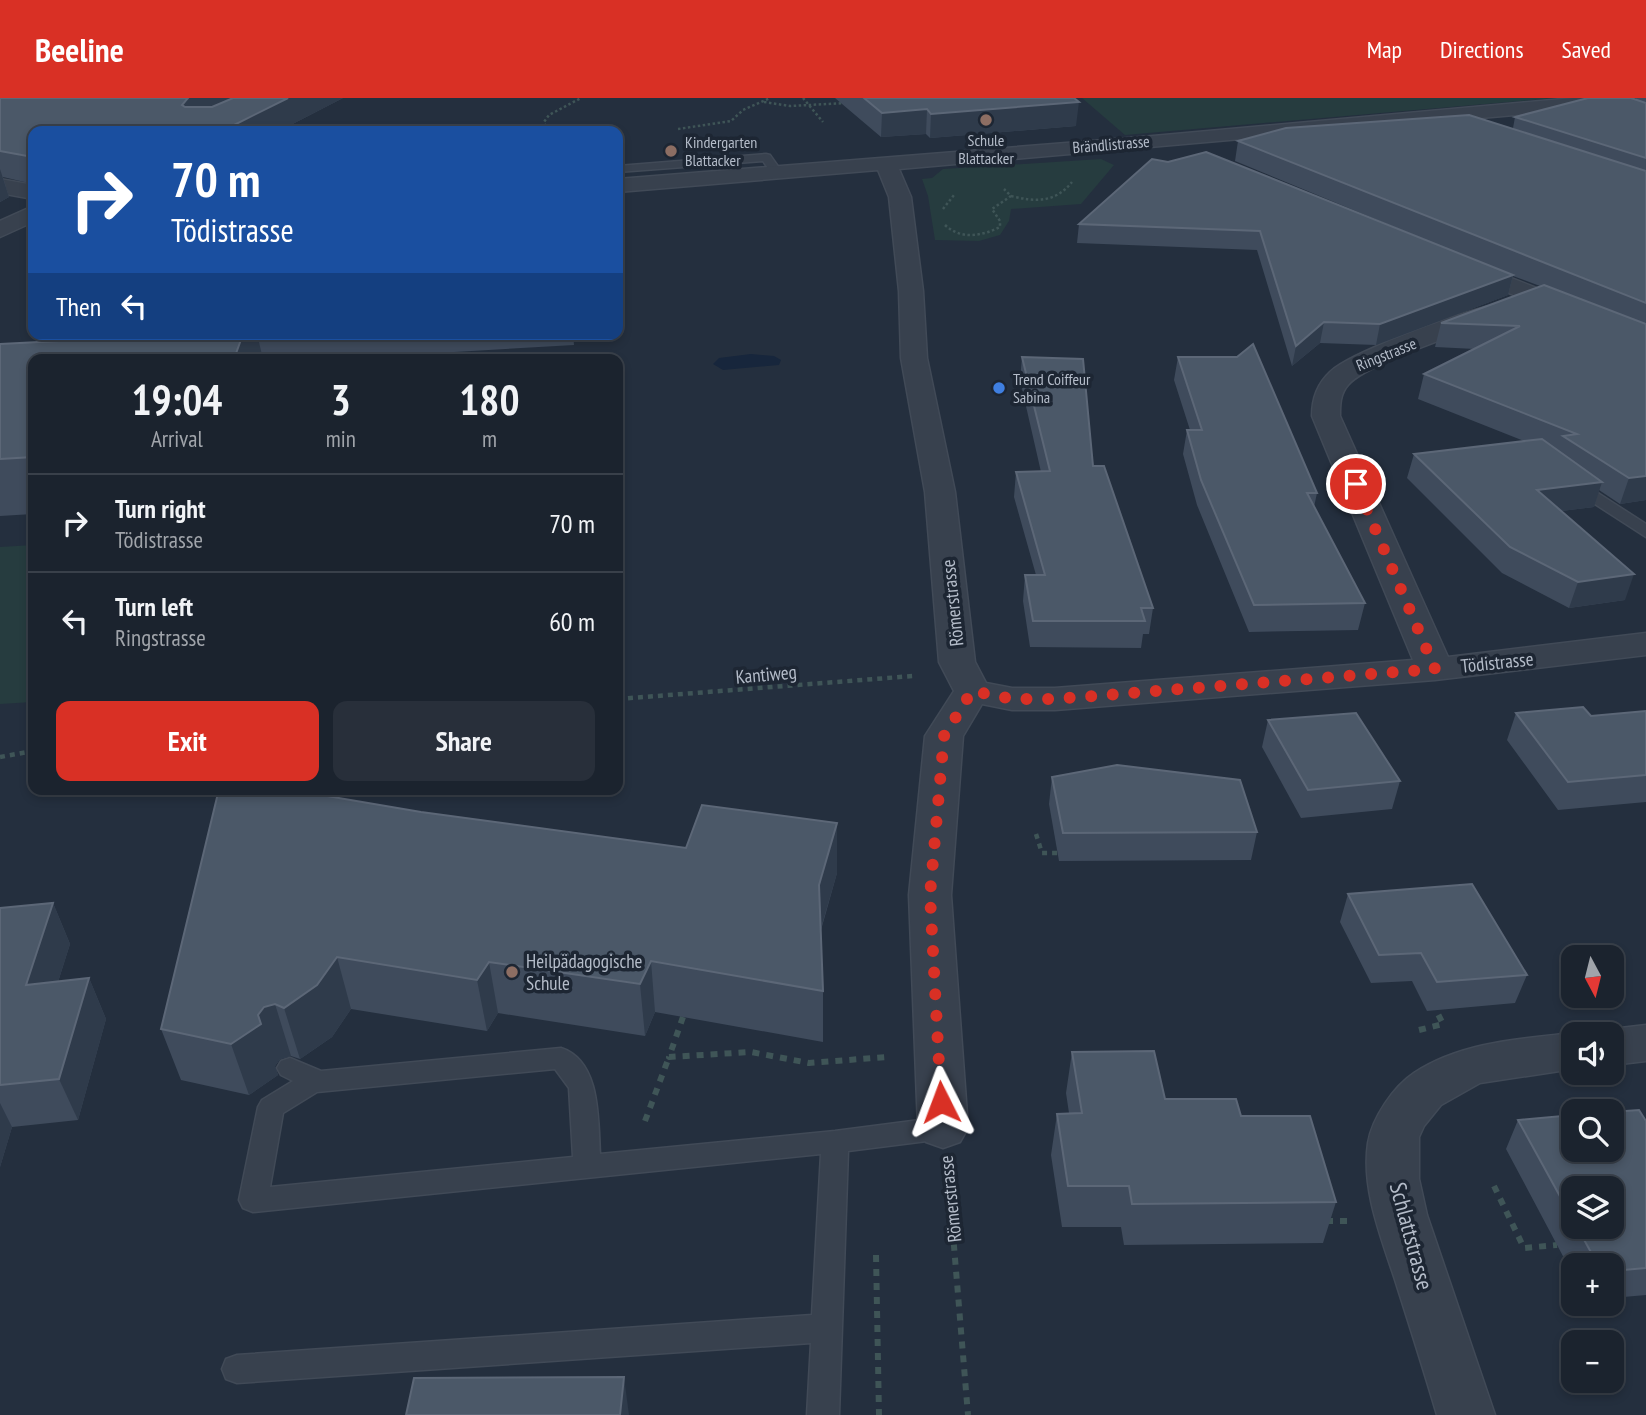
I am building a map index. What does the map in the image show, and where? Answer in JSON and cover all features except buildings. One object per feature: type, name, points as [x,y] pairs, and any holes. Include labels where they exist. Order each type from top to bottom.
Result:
[{"type":"street","name":"Brändlistrasse","points":[[623,185],[1156,140],[1444,121],[1605,102]]},
{"type":"street","points":[[1156,140],[1201,159]]},
{"type":"street","name":"Römerstrasse","points":[[884,163],[893,176],[900,197],[911,291],[914,358],[940,492],[957,662],[972,691],[944,736],[930,895],[943,1128]]},
{"type":"street","points":[[0,186],[28,191]]},
{"type":"street","points":[[0,230],[28,216]]},
{"type":"street","points":[[1446,259],[1646,340]]},
{"type":"street","name":"Ringstrasse","points":[[1435,669],[1326,416],[1326,400],[1330,387],[1338,377],[1356,365],[1537,296]]},
{"type":"street","name":"Tödistrasse","points":[[972,691],[1012,699],[1055,699],[1641,651]]},
{"type":"street","points":[[1624,1046],[1646,1043]]},
{"type":"street","name":"Schlattstrasse","points":[[1466,1415],[1402,1220],[1395,1183],[1393,1142],[1402,1120],[1428,1088],[1457,1072],[1494,1061],[1561,1053]]},
{"type":"lane","points":[[623,169],[766,157],[776,172]]},
{"type":"lane","points":[[1554,469],[1646,532]]},
{"type":"lane","points":[[587,1165],[582,1086],[561,1058],[318,1081],[271,1107],[253,1200],[835,1142],[943,1128]]},
{"type":"lane","points":[[290,1068],[318,1081]]},
{"type":"lane","points":[[822,1415],[835,1142]]},
{"type":"lane","points":[[237,1369],[825,1328]]},
{"type":"path","points":[[564,98],[566,106]]},
{"type":"path","points":[[545,126],[544,122],[549,115],[581,98]]},
{"type":"path","points":[[670,130],[731,121],[743,110],[770,98]]},
{"type":"path","points":[[803,98],[823,122]]},
{"type":"path","points":[[764,102],[790,106],[852,103]]},
{"type":"path","points":[[944,192],[958,192],[944,205],[942,218],[945,226],[951,232],[977,234],[1000,227],[1000,221],[992,209],[1011,196],[999,184]]},
{"type":"path","name":"Kantiweg","points":[[623,699],[917,676]]},
{"type":"path","points":[[0,757],[28,752]]},
{"type":"path","points":[[1036,834],[1042,853],[1058,853]]},
{"type":"path","points":[[1419,1030],[1443,1024],[1436,1010]]},
{"type":"path","points":[[630,1161],[683,1017]]},
{"type":"path","points":[[669,1057],[751,1052],[809,1063],[899,1056]]},
{"type":"path","name":"Römerstrasse","points":[[943,1128],[968,1415]]},
{"type":"path","points":[[1494,1186],[1524,1248],[1557,1245]]},
{"type":"path","points":[[876,1245],[879,1415]]},
{"type":"green space","points":[[1082,98],[1555,98],[1125,135]]},
{"type":"green space","points":[[1101,159],[1114,165],[1081,204],[1011,209],[1009,221],[1000,235],[979,241],[935,240],[928,196],[922,179],[932,178],[943,169]]},
{"type":"green space","points":[[28,545],[28,702],[0,704],[0,547]]},
{"type":"water","points":[[751,354],[774,356],[781,360],[779,365],[723,370],[713,364],[719,358]]},
{"type":"place","name":"Schule Blattacker","points":[[986,120]]},
{"type":"place","name":"Kindergarten Blattacker","points":[[671,151]]},
{"type":"place","name":"Trend Coiffeur Sabina","points":[[999,388]]},
{"type":"place","name":"Heilpädagogische Schule","points":[[512,972]]},
{"type":"route","points":[[941,1102],[930,895],[944,736],[972,691],[1012,699],[1055,699],[1435,669],[1356,484]]}]
